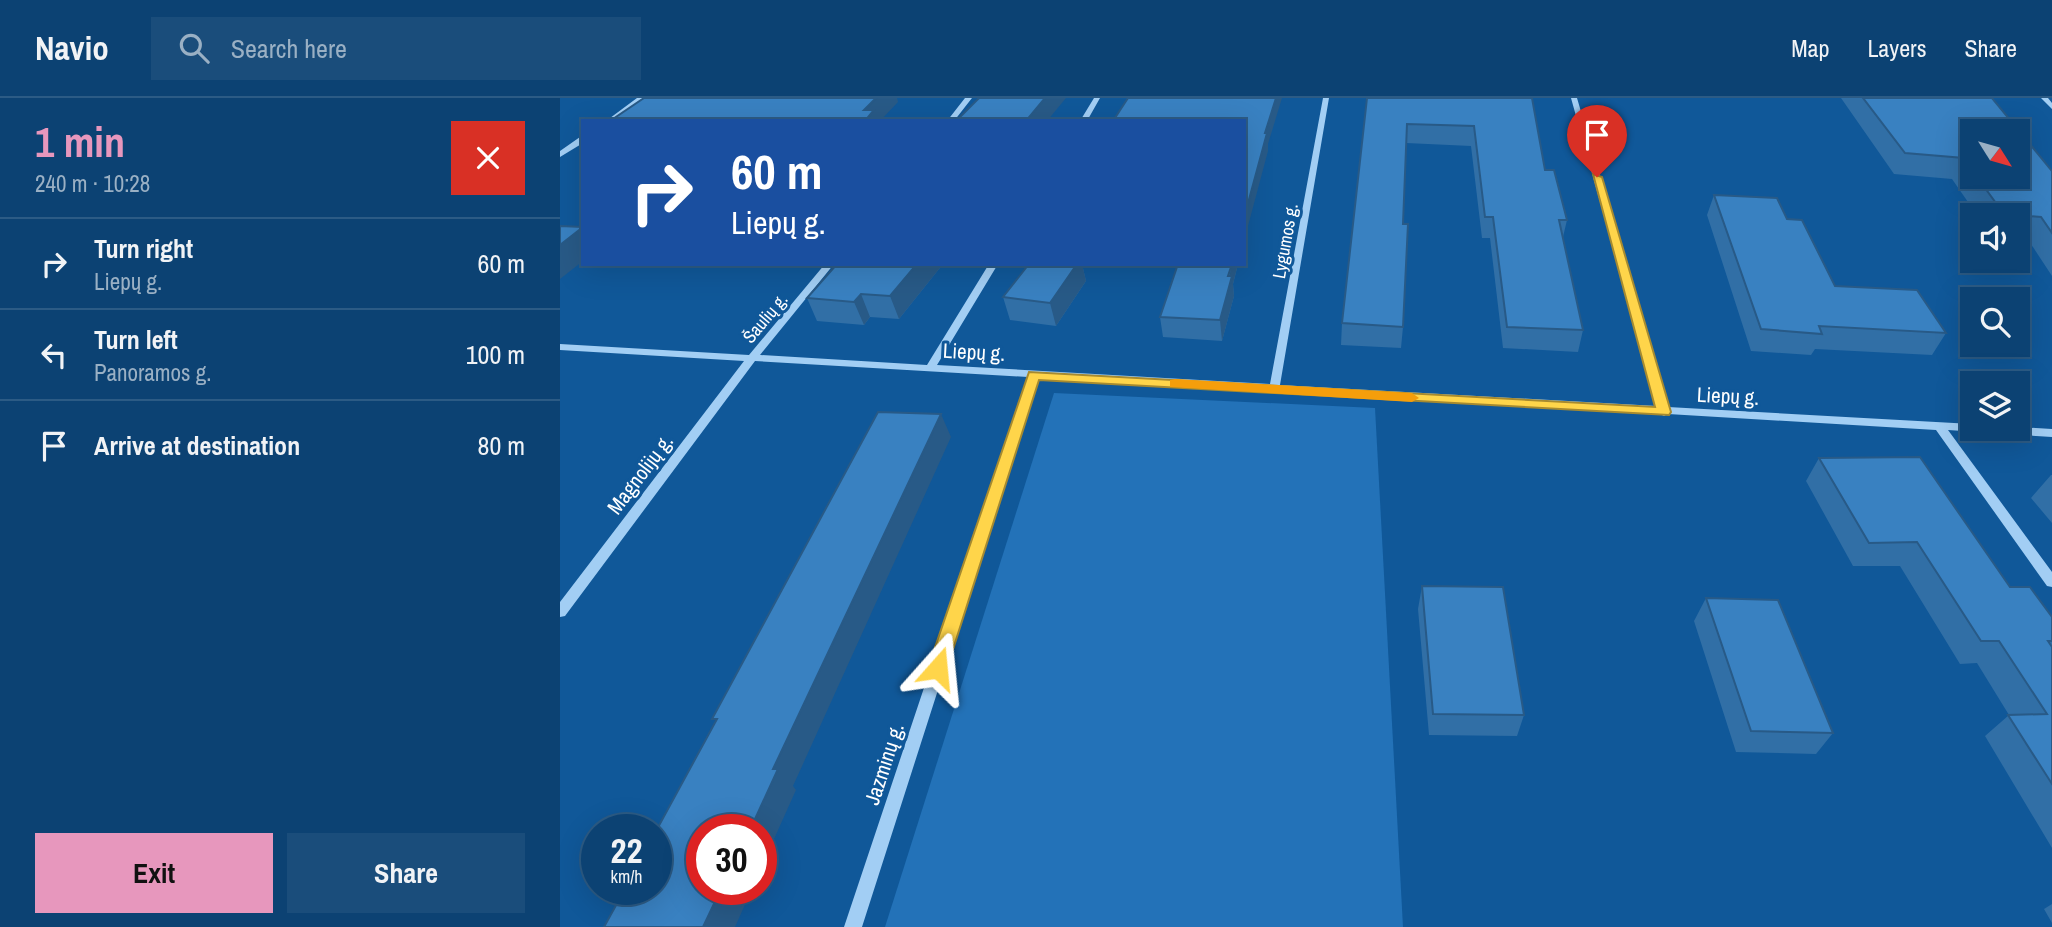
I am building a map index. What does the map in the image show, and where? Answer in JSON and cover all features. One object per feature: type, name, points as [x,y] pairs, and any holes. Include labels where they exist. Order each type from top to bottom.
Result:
[{"type":"street","points":[[612,119],[642,98]]},
{"type":"street","points":[[952,119],[969,98]]},
{"type":"street","points":[[1084,119],[1097,98]]},
{"type":"street","name":"Lygumos g.","points":[[1275,389],[1326,98]]},
{"type":"street","points":[[1574,98],[1664,412]]},
{"type":"street","points":[[2044,98],[2052,107]]},
{"type":"street","points":[[560,155],[581,140]]},
{"type":"street","name":"Šaulių g.","points":[[751,359],[829,266]]},
{"type":"street","points":[[930,369],[993,266]]},
{"type":"street","name":"Liepų g.","points":[[560,347],[1960,428]]},
{"type":"street","name":"Magnolijų g.","points":[[560,612],[751,359]]},
{"type":"street","name":"Jazminų g.","points":[[853,927],[1034,375]]},
{"type":"street","points":[[1940,427],[2052,582]]},
{"type":"street","name":"Liepų g.","points":[[2030,432],[2052,433]]},
{"type":"shaded area","points":[[1054,393],[1375,408],[1403,927],[885,927]]},
{"type":"building","points":[[644,98],[876,98],[864,110],[874,110],[867,119],[613,119]]},
{"type":"building","points":[[979,98],[1045,98],[1028,119],[958,119]]},
{"type":"building","points":[[1128,98],[1276,98],[1246,211],[1246,119],[1114,119]]},
{"type":"building","points":[[1367,98],[1532,98],[1545,170],[1554,170],[1567,220],[1559,220],[1583,330],[1507,327],[1493,217],[1485,217],[1474,126],[1407,124],[1403,224],[1408,224],[1403,327],[1342,323]]},
{"type":"building","points":[[1863,98],[1992,98],[2009,119],[1960,119],[1960,158],[1905,153]]},
{"type":"building","points":[[2030,144],[2052,171],[2052,233],[2041,217],[2030,216],[2030,203],[1996,203],[1986,189],[2030,189]]},
{"type":"building","points":[[1714,195],[1777,198],[1787,219],[1802,220],[1835,286],[1917,290],[1946,333],[1819,326],[1822,334],[1761,329]]},
{"type":"building","points":[[560,226],[581,227],[581,229],[560,245]]},
{"type":"building","points":[[835,266],[915,266],[890,296],[861,294],[854,302],[807,298]]},
{"type":"building","points":[[1027,266],[1076,266],[1050,303],[1003,297]]},
{"type":"building","points":[[1177,266],[1231,266],[1228,276],[1232,276],[1220,320],[1160,317]]},
{"type":"building","points":[[878,412],[941,414],[773,769],[778,769],[757,814],[686,814],[686,905],[713,905],[703,927],[604,927],[616,905],[672,905],[672,814],[665,814],[717,719],[712,719]]},
{"type":"building","points":[[1920,457],[2010,587],[2030,587],[2052,617],[2052,641],[2048,641],[2052,647],[2052,784],[2008,715],[2047,714],[1999,641],[1981,641],[1917,542],[1869,543],[1819,458]]},
{"type":"building","points":[[1422,586],[1503,587],[1524,715],[1433,714]]},
{"type":"building","points":[[1706,598],[1778,600],[1833,733],[1751,731]]},
{"type":"slow traffic","points":[[1175,384],[1412,398]]},
{"type":"route","points":[[938,668],[1034,375],[1664,412],[1597,177]]}]
